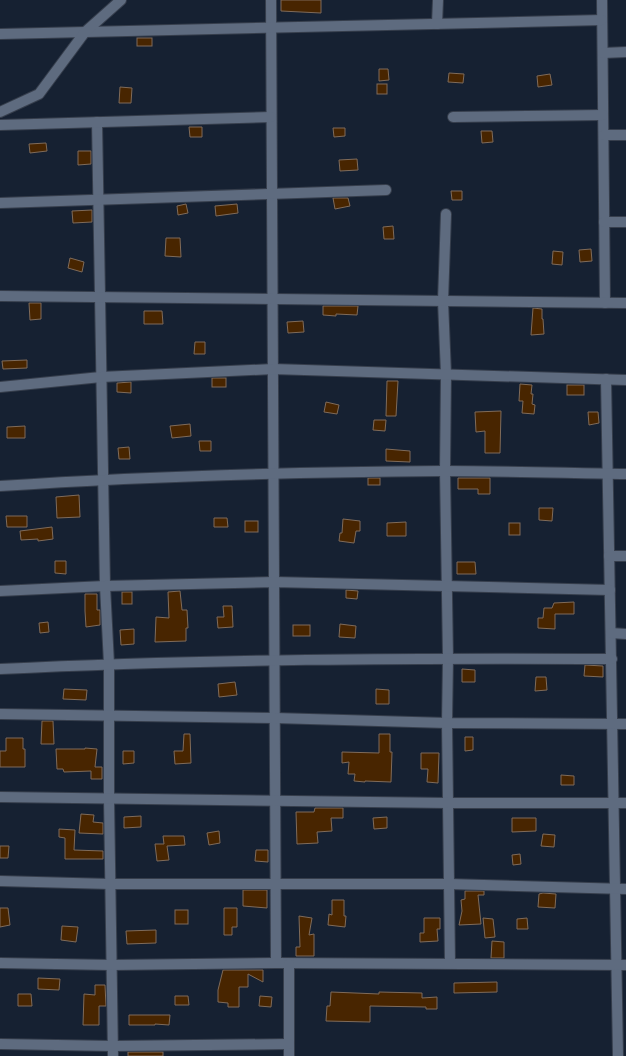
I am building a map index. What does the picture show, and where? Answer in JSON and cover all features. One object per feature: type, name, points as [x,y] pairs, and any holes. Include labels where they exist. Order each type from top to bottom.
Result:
[{"type":"street","points":[[0,112],[39,94],[85,32],[121,0]]},
{"type":"street","points":[[271,0],[276,963]]},
{"type":"street","points":[[437,24],[438,0]]},
{"type":"street","points":[[602,0],[605,303]]},
{"type":"street","points":[[0,34],[602,20]]},
{"type":"street","points":[[603,53],[626,52]]},
{"type":"street","points":[[453,117],[603,115]]},
{"type":"street","points":[[0,125],[272,118]]},
{"type":"street","points":[[97,122],[105,586],[109,664],[109,799],[113,1051]]},
{"type":"street","points":[[604,135],[626,135]]},
{"type":"street","points":[[0,204],[386,190]]},
{"type":"street","points":[[446,214],[443,301],[446,374],[445,471],[450,963]]},
{"type":"street","points":[[604,222],[626,222]]},
{"type":"street","points":[[0,296],[626,303]]},
{"type":"street","points":[[0,387],[102,377],[273,369],[626,380]]},
{"type":"street","points":[[606,379],[612,660],[613,804],[615,889],[621,965],[621,1054]]},
{"type":"street","points":[[0,486],[103,479],[273,473],[445,471],[626,474]]},
{"type":"street","points":[[609,556],[626,556]]},
{"type":"street","points":[[0,591],[105,586],[274,582],[610,590]]},
{"type":"street","points":[[611,633],[626,634]]},
{"type":"street","points":[[0,669],[274,659],[448,658],[612,660]]},
{"type":"street","points":[[0,714],[109,717],[275,718],[447,723],[626,724]]},
{"type":"street","points":[[0,797],[448,803],[626,803]]},
{"type":"street","points":[[0,881],[110,884],[449,884],[626,889]]},
{"type":"street","points":[[0,963],[111,965],[450,963],[621,965]]},
{"type":"street","points":[[289,964],[289,1056]]},
{"type":"street","points":[[0,1044],[113,1051],[289,1044]]},
{"type":"building","points":[[281,0],[321,0],[321,13],[281,11]]},
{"type":"building","points":[[137,38],[152,38],[152,46],[137,46]]},
{"type":"building","points":[[379,69],[388,69],[389,80],[379,81]]},
{"type":"building","points":[[449,73],[464,74],[463,83],[448,82]]},
{"type":"building","points":[[550,74],[552,85],[538,87],[537,76]]},
{"type":"building","points":[[377,84],[387,84],[387,94],[377,94]]},
{"type":"building","points":[[120,87],[132,88],[131,103],[119,103]]},
{"type":"building","points":[[189,127],[202,127],[202,137],[190,137]]},
{"type":"building","points":[[333,128],[345,128],[345,136],[334,137]]},
{"type":"building","points":[[481,131],[492,131],[493,142],[482,143]]},
{"type":"building","points":[[46,143],[47,151],[30,153],[29,144]]},
{"type":"building","points":[[78,151],[91,151],[91,164],[78,165]]},
{"type":"building","points":[[357,159],[358,170],[340,171],[339,160]]},
{"type":"building","points":[[451,191],[462,191],[462,200],[452,200]]},
{"type":"building","points":[[333,198],[348,198],[350,206],[335,209]]},
{"type":"building","points":[[186,204],[188,213],[178,215],[177,206]]},
{"type":"building","points":[[237,204],[238,213],[216,216],[215,206]]},
{"type":"building","points":[[92,210],[92,222],[73,223],[72,211]]},
{"type":"building","points":[[393,226],[394,239],[384,239],[383,227]]},
{"type":"building","points":[[166,238],[180,238],[181,257],[165,256]]},
{"type":"building","points":[[591,249],[592,261],[580,262],[579,250]]},
{"type":"building","points":[[553,251],[563,252],[562,265],[552,264]]},
{"type":"building","points":[[70,258],[84,262],[82,272],[68,268]]},
{"type":"building","points":[[29,303],[41,303],[41,319],[30,320]]},
{"type":"building","points":[[323,306],[358,306],[357,315],[323,315]]},
{"type":"building","points":[[533,308],[542,309],[544,334],[531,335]]},
{"type":"building","points":[[144,311],[162,311],[163,324],[144,324]]},
{"type":"building","points":[[303,321],[304,332],[288,333],[287,322]]},
{"type":"building","points":[[195,342],[205,342],[205,354],[194,354]]},
{"type":"building","points":[[27,360],[27,368],[3,369],[2,361]]},
{"type":"building","points":[[212,378],[226,378],[226,387],[212,387]]},
{"type":"building","points":[[387,381],[398,381],[396,416],[386,416]]},
{"type":"building","points":[[131,382],[131,393],[117,392],[117,383]]},
{"type":"building","points":[[520,384],[532,385],[532,404],[535,405],[534,414],[522,413],[523,401],[519,401]]},
{"type":"building","points":[[567,385],[584,385],[584,395],[567,395]]},
{"type":"building","points":[[326,402],[339,405],[337,414],[324,412]]},
{"type":"building","points":[[501,411],[500,453],[485,453],[485,431],[476,432],[475,412]]},
{"type":"building","points":[[588,412],[598,412],[599,423],[589,425]]},
{"type":"building","points":[[374,420],[386,420],[385,431],[373,430]]},
{"type":"building","points":[[190,424],[191,436],[172,438],[170,426]]},
{"type":"building","points":[[25,426],[25,438],[7,438],[7,427]]},
{"type":"building","points":[[199,441],[211,441],[211,451],[200,451]]},
{"type":"building","points":[[129,447],[130,459],[119,459],[118,448]]},
{"type":"building","points":[[386,449],[410,451],[410,462],[386,461]]},
{"type":"building","points":[[368,478],[380,478],[380,485],[368,485]]},
{"type":"building","points":[[458,478],[490,478],[490,494],[478,494],[478,489],[458,489]]},
{"type":"building","points":[[79,495],[80,517],[57,518],[56,497]]},
{"type":"building","points":[[539,508],[553,508],[552,521],[539,520]]},
{"type":"building","points":[[6,516],[27,516],[27,527],[7,527]]},
{"type":"building","points":[[214,518],[227,518],[228,527],[214,527]]},
{"type":"building","points":[[343,519],[360,521],[360,531],[356,531],[354,543],[339,541],[340,533],[342,533]]},
{"type":"building","points":[[245,521],[258,521],[258,532],[245,532]]},
{"type":"building","points":[[406,522],[406,536],[387,536],[387,523]]},
{"type":"building","points":[[509,523],[520,523],[520,535],[509,535]]},
{"type":"building","points":[[52,527],[53,539],[38,541],[38,539],[21,540],[20,531]]},
{"type":"building","points":[[55,561],[66,561],[66,574],[55,573]]},
{"type":"building","points":[[457,562],[475,562],[476,574],[457,574]]},
{"type":"building","points":[[346,590],[358,591],[357,599],[346,598]]},
{"type":"building","points":[[180,591],[182,610],[187,610],[188,628],[186,628],[186,641],[155,642],[156,617],[169,618],[168,592]]},
{"type":"building","points":[[122,592],[132,592],[132,604],[122,604]]},
{"type":"building","points":[[85,594],[97,594],[97,610],[100,610],[100,625],[86,627]]},
{"type":"building","points":[[574,602],[574,614],[555,614],[555,629],[538,628],[538,618],[543,618],[544,608],[552,608],[554,603]]},
{"type":"building","points":[[223,606],[232,606],[233,627],[218,628],[217,617],[224,617]]},
{"type":"building","points":[[48,622],[49,632],[40,633],[39,623]]},
{"type":"building","points":[[340,624],[356,626],[355,638],[339,637]]},
{"type":"building","points":[[293,625],[310,625],[310,636],[293,636]]},
{"type":"building","points":[[134,629],[134,644],[121,645],[120,630]]},
{"type":"building","points":[[585,665],[603,666],[603,677],[584,676]]},
{"type":"building","points":[[462,669],[475,670],[475,682],[462,682]]},
{"type":"building","points":[[536,677],[546,677],[547,690],[535,691]]},
{"type":"building","points":[[235,682],[237,695],[219,697],[218,684]]},
{"type":"building","points":[[64,689],[87,690],[86,700],[63,699]]},
{"type":"building","points":[[376,689],[389,690],[389,704],[376,704]]},
{"type":"building","points":[[42,721],[53,721],[54,744],[41,744]]},
{"type":"building","points":[[184,734],[190,734],[191,763],[175,764],[174,751],[183,751]]},
{"type":"building","points":[[379,734],[390,734],[390,752],[392,752],[391,782],[354,781],[355,774],[348,774],[349,762],[342,763],[342,752],[379,753]]},
{"type":"building","points":[[465,737],[473,737],[473,750],[465,751]]},
{"type":"building","points":[[6,738],[23,738],[23,749],[25,749],[25,767],[0,767],[0,751],[6,751]]},
{"type":"building","points":[[56,749],[97,749],[95,767],[102,767],[102,779],[91,779],[91,771],[64,772],[63,769],[57,769]]},
{"type":"building","points":[[123,751],[134,751],[134,763],[123,764]]},
{"type":"building","points":[[421,753],[439,753],[438,783],[427,782],[428,769],[421,769]]},
{"type":"building","points":[[561,775],[574,776],[574,785],[561,785]]},
{"type":"building","points":[[315,808],[343,808],[343,818],[331,818],[332,831],[317,832],[318,843],[297,844],[296,812],[314,812]]},
{"type":"building","points":[[81,814],[94,815],[93,822],[103,823],[103,834],[79,833]]},
{"type":"building","points":[[141,816],[141,827],[124,828],[124,817]]},
{"type":"building","points":[[387,817],[387,828],[374,829],[373,818]]},
{"type":"building","points":[[512,818],[536,818],[536,831],[512,832]]},
{"type":"building","points":[[59,829],[75,830],[74,850],[103,851],[103,859],[65,859],[65,838],[59,837]]},
{"type":"building","points":[[219,831],[220,843],[209,845],[207,833]]},
{"type":"building","points":[[543,834],[555,835],[554,847],[541,846]]},
{"type":"building","points":[[163,836],[184,836],[185,845],[167,846],[169,860],[157,861],[155,844],[164,844]]},
{"type":"building","points":[[0,846],[9,846],[8,858],[0,858]]},
{"type":"building","points":[[256,850],[268,850],[268,862],[255,861]]},
{"type":"building","points":[[520,854],[521,864],[513,865],[512,855]]},
{"type":"building","points":[[243,890],[267,890],[267,908],[243,906]]},
{"type":"building","points":[[465,891],[484,891],[484,895],[478,895],[481,924],[459,925],[462,911],[461,900],[465,899]]},
{"type":"building","points":[[539,894],[556,894],[555,908],[538,907]]},
{"type":"building","points":[[332,900],[344,900],[344,916],[346,916],[345,927],[328,925],[329,914],[332,915]]},
{"type":"building","points":[[0,908],[8,908],[10,925],[0,927]]},
{"type":"building","points":[[224,908],[237,908],[237,927],[232,927],[232,935],[224,935]]},
{"type":"building","points":[[175,910],[188,910],[188,924],[175,924]]},
{"type":"building","points":[[299,916],[312,918],[309,935],[314,934],[314,956],[296,956],[296,947],[300,947]]},
{"type":"building","points":[[424,918],[440,918],[440,929],[437,929],[438,941],[420,942],[420,933],[424,933]]},
{"type":"building","points":[[483,918],[493,919],[495,937],[485,938]]},
{"type":"building","points":[[527,918],[528,929],[517,929],[517,919]]},
{"type":"building","points":[[62,926],[78,927],[76,942],[61,940]]},
{"type":"building","points":[[156,930],[156,943],[127,944],[126,931]]},
{"type":"building","points":[[492,941],[504,942],[504,958],[491,958]]},
{"type":"building","points":[[223,970],[263,970],[263,982],[248,974],[248,987],[239,987],[239,1007],[228,1007],[228,1003],[218,1002],[218,990]]},
{"type":"building","points":[[38,978],[60,979],[59,990],[38,989]]},
{"type":"building","points":[[497,982],[497,992],[454,993],[454,983]]},
{"type":"building","points":[[95,985],[105,985],[106,1006],[99,1006],[99,1025],[83,1025],[84,994],[95,995]]},
{"type":"building","points":[[331,992],[379,994],[379,992],[422,993],[422,998],[437,997],[437,1009],[426,1009],[426,1007],[370,1006],[370,1022],[326,1021],[327,1006],[330,1006]]},
{"type":"building","points":[[18,994],[31,994],[32,1006],[18,1006]]},
{"type":"building","points":[[175,996],[188,996],[189,1005],[175,1005]]},
{"type":"building","points":[[260,996],[272,997],[271,1007],[259,1006]]},
{"type":"building","points":[[129,1015],[170,1015],[169,1025],[129,1025]]},
{"type":"building","points":[[128,1052],[163,1052],[163,1056],[128,1056]]}]
